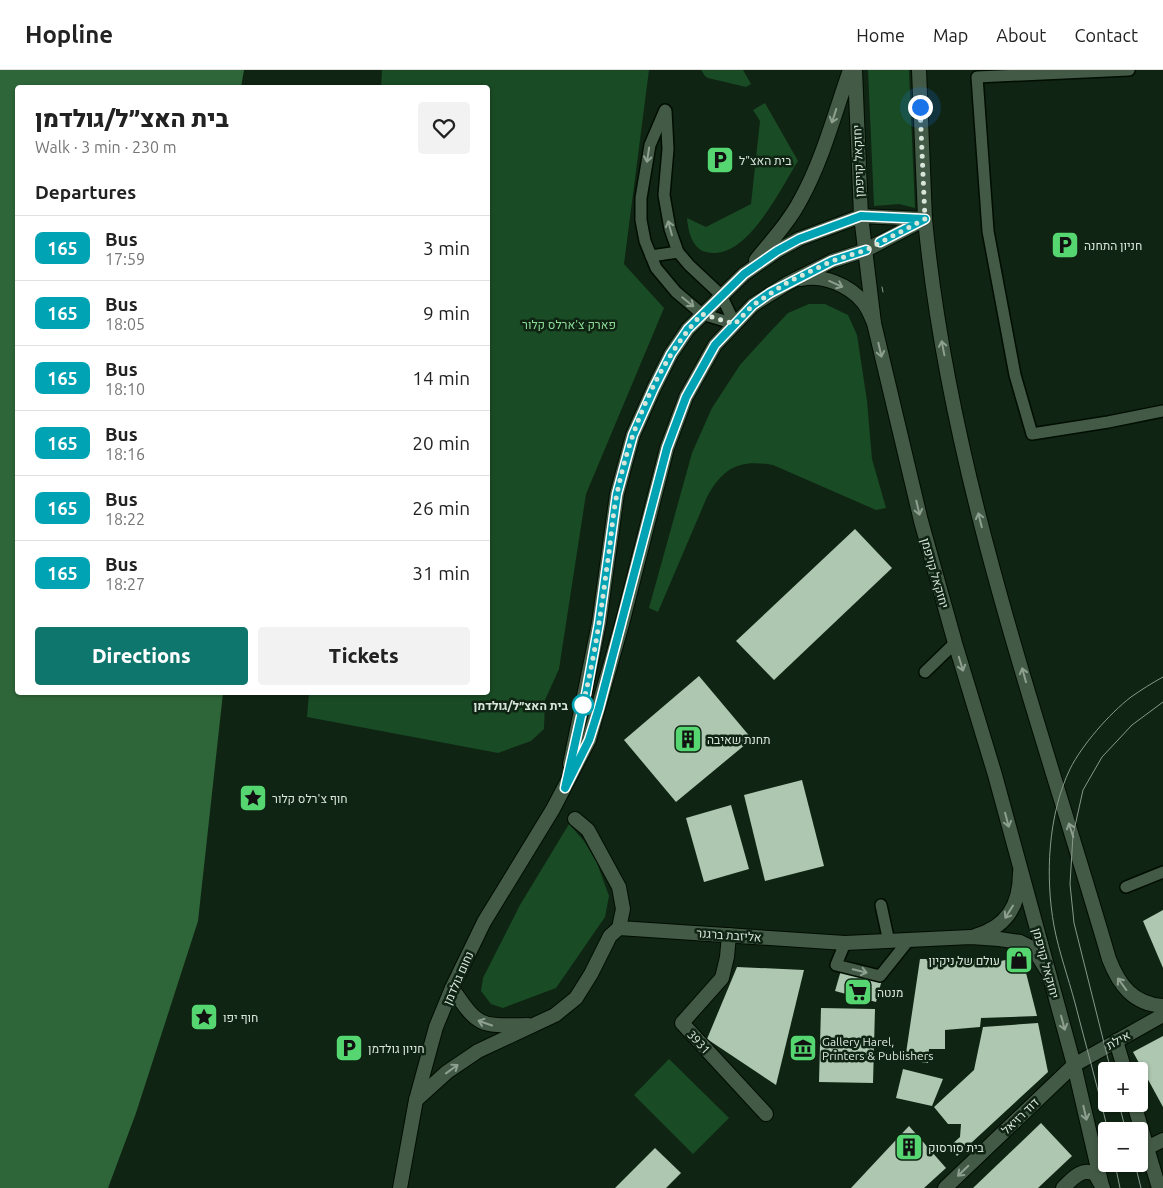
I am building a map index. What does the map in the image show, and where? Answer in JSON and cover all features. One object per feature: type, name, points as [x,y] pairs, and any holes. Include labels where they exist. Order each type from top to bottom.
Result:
[{"type":"street","points":[[744,274],[783,228],[802,198],[828,135],[850,70]]},
{"type":"street","name":"יחזקאל קויפמן","points":[[855,70],[861,216],[874,323],[921,521],[1052,981],[1074,1065],[1102,1187]]},
{"type":"street","points":[[919,70],[925,219],[938,323],[968,471],[995,576],[1109,959],[1115,974],[1128,993],[1143,1002],[1163,1006]]},
{"type":"street","name":"נחום גולדמן","points":[[565,788],[586,694],[599,623],[617,494],[633,435],[671,354],[688,329],[744,274],[777,251],[799,239],[861,216],[925,219]]},
{"type":"street","name":"נחום גולדמן","points":[[400,1188],[416,1100],[436,1027],[452,988],[484,922],[565,788],[589,740],[667,448],[686,397],[715,345],[753,305],[788,282],[832,261],[866,250],[925,219]]},
{"type":"street","points":[[788,282],[807,278],[821,278],[843,287],[862,301],[874,323]]},
{"type":"street","points":[[416,1100],[447,1072],[478,1051],[555,1015],[576,998],[591,974],[598,956],[610,936],[619,928],[623,909],[619,887],[588,830],[575,819]]},
{"type":"street","name":"אליזבת ברגנר","points":[[972,937],[985,933],[997,926],[1011,911],[1019,892],[1020,868]]},
{"type":"street","name":"אליזבת ברגנר","points":[[619,928],[845,943],[972,937],[1020,942],[1030,947],[1043,963],[1052,981]]},
{"type":"street","name":"3931","points":[[729,935],[727,957],[722,978],[682,1023],[766,1114]]},
{"type":"street","points":[[452,988],[467,1010],[476,1019],[485,1024],[534,1025]]},
{"type":"street","name":"אילת","points":[[1074,1065],[1163,1015]]},
{"type":"street","points":[[1116,1041],[1122,1062]]},
{"type":"street","name":"דוד רזיאל","points":[[945,1188],[1074,1065]]},
{"type":"street","points":[[1148,1148],[1163,1140]]},
{"type":"street","points":[[1148,1150],[1163,1175]]},
{"type":"street","points":[[1148,1151],[1159,1188]]},
{"type":"street","points":[[1063,1188],[1078,1174],[1087,1172],[1095,1174],[1102,1187]]},
{"type":"lane","points":[[1129,70],[976,77],[988,231],[1015,375],[1032,434],[1163,411]]},
{"type":"lane","points":[[665,110],[668,149],[664,195],[670,229],[678,252],[721,295],[735,324],[702,314],[663,278],[651,256],[641,220],[641,198],[650,145],[665,110]]},
{"type":"lane","points":[[651,256],[678,252]]},
{"type":"lane","points":[[925,672],[955,643]]},
{"type":"lane","points":[[1126,887],[1163,872]]},
{"type":"lane","points":[[881,904],[889,942]]},
{"type":"lane","points":[[845,943],[836,965],[880,976],[908,941]]},
{"type":"green space","name":"פארק צ'ארלס קלור","points":[[382,70],[649,70],[624,264],[664,308],[586,494],[559,669],[545,700],[544,729],[531,741],[498,753],[307,717],[309,695],[490,695],[490,85],[381,85]]},
{"type":"green space","points":[[701,70],[743,70],[751,84],[746,87],[708,78]]},
{"type":"green space","points":[[868,70],[909,70],[915,208],[899,204],[874,206]]},
{"type":"green space","points":[[765,103],[798,161],[772,205],[748,235],[735,246],[721,252],[701,250],[694,243],[688,228],[687,218],[706,227],[751,204],[760,121],[753,110]]},
{"type":"green space","points":[[809,304],[825,304],[848,315],[857,335],[867,401],[872,459],[886,508],[876,510],[773,465],[751,463],[734,468],[719,478],[707,497],[658,612],[649,608],[692,453],[712,408],[740,365],[770,332],[788,313]]},
{"type":"green space","points":[[569,824],[584,841],[597,863],[609,896],[605,917],[556,988],[503,1008],[491,1004],[481,991],[483,978],[520,905]]},
{"type":"green space","points":[[669,1059],[729,1118],[693,1154],[634,1095]]},
{"type":"shaded area","points":[[0,70],[244,70],[241,85],[15,85],[15,695],[223,695],[198,921],[136,1113],[108,1188],[0,1188]]},
{"type":"building","points":[[855,529],[892,568],[774,680],[736,641]]},
{"type":"building","name":"תחנת שאיבה","points":[[699,676],[752,739],[676,802],[624,740]]},
{"type":"building","points":[[802,780],[824,866],[765,881],[744,795]]},
{"type":"building","points":[[731,805],[749,869],[704,882],[686,818]]},
{"type":"building","points":[[1163,910],[1163,968],[1143,921]]},
{"type":"building","points":[[1022,957],[1037,1016],[981,1018],[980,1027],[945,1030],[945,1049],[929,1049],[928,1063],[905,1060],[920,959],[984,959],[984,964]]},
{"type":"building","points":[[844,960],[884,972],[876,1002],[835,991]]},
{"type":"building","points":[[737,967],[804,970],[776,1085],[707,1039]]},
{"type":"building","points":[[821,1008],[875,1009],[873,1083],[819,1082]]},
{"type":"building","points":[[1038,1023],[1048,1072],[957,1156],[949,1147],[960,1137],[961,1124],[948,1124],[934,1107],[974,1070],[983,1027]]},
{"type":"building","points":[[1163,1036],[1163,1107],[1148,1080],[1148,1062],[1138,1062],[1133,1052]]},
{"type":"building","points":[[903,1069],[943,1079],[932,1106],[896,1098]]},
{"type":"building","points":[[1041,1123],[1072,1156],[1038,1188],[973,1188]]},
{"type":"building","name":"בית סורסוק","points":[[909,1126],[946,1168],[924,1188],[851,1188]]},
{"type":"building","points":[[655,1148],[681,1173],[666,1188],[615,1188]]},
{"type":"tram line","points":[[882,287],[883,292]]},
{"type":"tram line","points":[[1106,1122],[1054,926],[1051,907],[1050,846],[1057,806],[1075,760],[1097,730],[1114,712],[1131,697],[1163,677]]},
{"type":"tram line","points":[[1109,1062],[1074,923],[1070,884],[1073,835],[1083,790],[1102,757],[1132,725],[1163,702]]},
{"type":"tram line","points":[[1121,1112],[1124,1122]]},
{"type":"tram line","points":[[1117,1172],[1120,1188]]},
{"type":"tram line","points":[[1137,1172],[1141,1188]]},
{"type":"bus line","name":"165","points":[[866,250],[832,261],[788,282],[770,293],[753,305],[715,345],[686,397],[667,448],[599,708],[589,740],[565,788],[586,694],[599,623],[617,494],[633,435],[671,354],[688,329],[744,274],[777,251],[799,239],[861,216],[925,219],[880,242]]},
{"type":"place","name":"בית האצ\"ל","points":[[720,160]]},
{"type":"place","name":"חניון התחנה","points":[[1065,245]]},
{"type":"place","name":"בית האצ״ל/גולדמן","points":[[583,705]]},
{"type":"place","name":"תחנת שאיבה","points":[[688,739]]},
{"type":"place","name":"חוף צ'רלס קלור","points":[[253,798]]},
{"type":"place","name":"עולם של ניקיון","points":[[1019,960]]},
{"type":"place","name":"מנטה","points":[[858,992]]},
{"type":"place","name":"חוף יפו","points":[[204,1017]]},
{"type":"place","name":"חניון גולדמן","points":[[349,1048]]},
{"type":"place","name":"Gallery Harel, Printers & Publishers","points":[[803,1048]]},
{"type":"place","name":"בית סורסוק","points":[[909,1147]]},
{"type":"route","points":[[583,705],[582,708],[599,623],[617,494],[633,435],[671,354],[688,329],[702,314],[735,324],[753,305],[788,282],[832,261],[866,250],[925,219],[920,107]]}]
